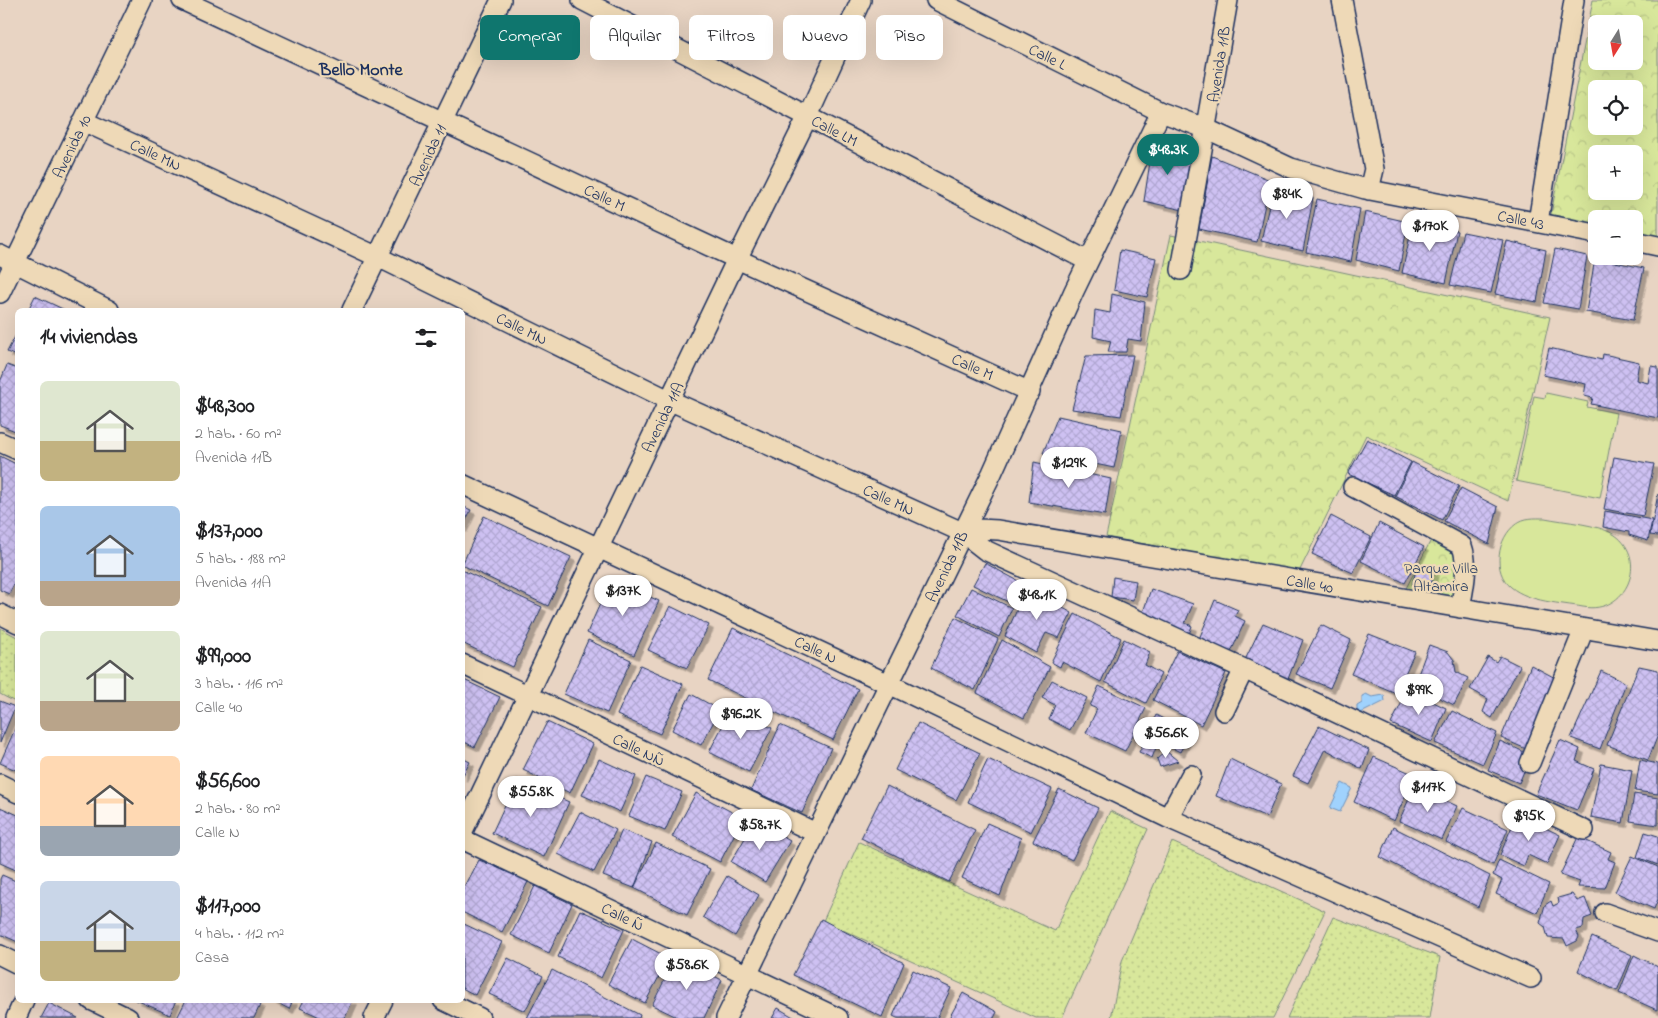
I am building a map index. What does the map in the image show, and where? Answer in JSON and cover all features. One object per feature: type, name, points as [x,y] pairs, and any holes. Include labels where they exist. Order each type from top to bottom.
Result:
[{"type":"street","name":"Avenida 10","points":[[0,293],[7,258],[83,120],[142,0]]},
{"type":"street","name":"Calle M","points":[[182,0],[737,259],[1030,392]]},
{"type":"street","name":"Avenida 11","points":[[353,308],[501,0]]},
{"type":"street","name":"Calle LM","points":[[582,0],[1088,261]]},
{"type":"street","name":"Avenida 11A","points":[[465,827],[671,401],[737,259],[808,116],[861,0]]},
{"type":"street","name":"Calle L","points":[[936,0],[1161,112]]},
{"type":"street","name":"Avenida 11B","points":[[1181,270],[1228,0]]},
{"type":"street","points":[[1342,0],[1374,169],[1369,190]]},
{"type":"street","points":[[1538,222],[1574,0]]},
{"type":"street","name":"Calle 43","points":[[1161,112],[1207,129],[1291,168],[1369,190],[1588,232]]},
{"type":"street","name":"Avenida 11B","points":[[726,1018],[1030,392],[1088,261],[1161,112]]},
{"type":"street","name":"Calle MN","points":[[83,120],[378,257],[671,401],[962,532],[985,550],[1244,669],[1584,830]]},
{"type":"street","points":[[1643,243],[1658,246]]},
{"type":"street","points":[[7,258],[105,308]]},
{"type":"street","points":[[0,442],[15,449]]},
{"type":"street","name":"Calle N","points":[[465,485],[889,684],[1168,818],[1531,978]]},
{"type":"street","points":[[1353,487],[1462,546],[1466,558],[1466,571],[1460,608]]},
{"type":"street","name":"Calle 40","points":[[962,532],[979,529],[998,530],[1658,641]]},
{"type":"street","points":[[0,614],[15,622]]},
{"type":"street","points":[[1530,764],[1584,630]]},
{"type":"street","name":"Calle NÑ","points":[[465,665],[816,833]]},
{"type":"street","points":[[1224,711],[1244,669]]},
{"type":"street","points":[[1168,818],[1190,775]]},
{"type":"street","points":[[0,784],[15,792]]},
{"type":"street","name":"Calle Ñ","points":[[465,840],[838,1018]]},
{"type":"street","points":[[1605,912],[1658,932]]},
{"type":"street","points":[[0,955],[15,962]]},
{"type":"street","points":[[16,1018],[23,1003]]},
{"type":"street","points":[[374,1018],[382,1003]]},
{"type":"street","points":[[449,1003],[480,1018]]},
{"type":"street","points":[[99,1008],[128,1018]]},
{"type":"green space","points":[[1593,0],[1658,0],[1658,243],[1643,242],[1643,210],[1588,210],[1588,232],[1549,224],[1588,25],[1588,70],[1643,70],[1643,15],[1590,15]]},
{"type":"green space","points":[[1171,235],[1550,317],[1508,501],[1366,435],[1299,572],[1106,537]]},
{"type":"green space","points":[[1546,393],[1588,402],[1587,407],[1616,413],[1600,498],[1516,481],[1534,396],[1545,398]]},
{"type":"green space","points":[[1545,518],[1600,528],[1615,535],[1625,545],[1631,558],[1631,570],[1628,583],[1621,594],[1611,602],[1598,607],[1583,607],[1527,596],[1518,592],[1505,581],[1501,573],[1499,555],[1501,546],[1510,530],[1522,520]]},
{"type":"green space","name":"Parque Villa Altamira","points":[[1431,540],[1469,558],[1462,606],[1402,596]]},
{"type":"green space","points":[[0,628],[15,636],[15,702],[0,694]]},
{"type":"green space","points":[[1110,811],[1148,829],[1062,1018],[1036,1018],[823,921],[859,842],[1055,931]]},
{"type":"green space","points":[[1172,842],[1325,911],[1273,1018],[1111,1018],[1122,961]]},
{"type":"green space","points":[[1333,917],[1440,957],[1430,1018],[1287,1018]]},
{"type":"water","points":[[1366,694],[1372,697],[1384,695],[1385,701],[1361,713],[1357,710],[1357,706],[1362,703],[1362,696]]},
{"type":"water","points":[[1342,783],[1352,788],[1340,812],[1330,808]]},
{"type":"building","points":[[1153,142],[1193,151],[1183,210],[1144,201]]},
{"type":"building","points":[[1212,156],[1270,180],[1257,242],[1199,229]]},
{"type":"building","points":[[1273,188],[1313,198],[1303,251],[1261,241]]},
{"type":"building","points":[[1317,199],[1360,209],[1351,262],[1306,252]]},
{"type":"building","points":[[1365,212],[1408,222],[1399,271],[1356,260]]},
{"type":"building","points":[[1413,222],[1457,231],[1446,283],[1402,273]]},
{"type":"building","points":[[1463,232],[1503,240],[1491,293],[1450,285]]},
{"type":"building","points":[[1507,241],[1546,250],[1537,302],[1495,294]]},
{"type":"building","points":[[1555,249],[1587,256],[1578,309],[1544,303]]},
{"type":"building","points":[[1120,250],[1156,258],[1147,297],[1114,290]]},
{"type":"building","points":[[1594,265],[1629,265],[1644,268],[1633,320],[1586,312]]},
{"type":"building","points":[[1112,294],[1145,302],[1141,341],[1128,339],[1126,352],[1108,352],[1111,341],[1093,337],[1095,310],[1110,313]]},
{"type":"building","points":[[35,296],[61,308],[29,308]]},
{"type":"building","points":[[15,337],[15,356],[7,352]]},
{"type":"building","points":[[1549,348],[1602,360],[1603,354],[1639,362],[1636,380],[1648,383],[1651,366],[1658,367],[1658,418],[1591,404],[1593,398],[1584,396],[1586,384],[1543,375]]},
{"type":"building","points":[[1133,355],[1121,416],[1072,409],[1086,356]]},
{"type":"building","points":[[7,365],[15,368],[15,431],[0,425],[0,382]]},
{"type":"building","points":[[1058,416],[1122,430],[1114,468],[1043,453]]},
{"type":"building","points":[[1367,439],[1411,462],[1394,495],[1348,474]]},
{"type":"building","points":[[0,456],[15,464],[15,582],[9,594],[0,590]]},
{"type":"building","points":[[1614,457],[1654,464],[1643,516],[1604,509]]},
{"type":"building","points":[[1034,462],[1111,479],[1105,515],[1029,502]]},
{"type":"building","points":[[1412,462],[1459,486],[1442,520],[1395,496]]},
{"type":"building","points":[[1461,488],[1498,507],[1489,544],[1444,521]]},
{"type":"building","points":[[1658,494],[1658,536],[1650,535]]},
{"type":"building","points":[[465,507],[471,510],[465,522]]},
{"type":"building","points":[[1605,511],[1652,520],[1648,541],[1629,535],[1629,532],[1603,527]]},
{"type":"building","points":[[484,516],[571,557],[548,606],[465,566],[465,558]]},
{"type":"building","points":[[1331,516],[1371,537],[1353,573],[1312,554]]},
{"type":"building","points":[[1379,523],[1424,547],[1405,583],[1361,561]]},
{"type":"building","points":[[985,563],[1024,584],[1015,605],[973,585]]},
{"type":"building","points":[[1416,570],[1434,570],[1431,586],[1412,586]]},
{"type":"building","points":[[465,571],[542,607],[513,667],[465,644]]},
{"type":"building","points":[[1113,577],[1136,581],[1133,600],[1111,597]]},
{"type":"building","points":[[611,579],[659,601],[634,655],[587,633]]},
{"type":"building","points":[[971,588],[1012,608],[999,637],[957,615]]},
{"type":"building","points":[[1027,588],[1072,613],[1059,638],[1046,633],[1036,653],[1005,636]]},
{"type":"building","points":[[1151,589],[1193,604],[1185,623],[1192,626],[1189,634],[1143,612]]},
{"type":"building","points":[[1215,600],[1238,610],[1235,616],[1245,621],[1231,652],[1199,639]]},
{"type":"building","points":[[670,606],[709,625],[687,668],[648,650]]},
{"type":"building","points":[[1075,614],[1121,638],[1101,682],[1062,662],[1060,667],[1051,662]]},
{"type":"building","points":[[955,617],[998,639],[975,690],[931,668]]},
{"type":"building","points":[[1263,623],[1303,640],[1288,679],[1245,660]]},
{"type":"building","points":[[1321,625],[1351,640],[1330,688],[1296,674]]},
{"type":"building","points":[[733,628],[858,689],[833,740],[708,680]]},
{"type":"building","points":[[1369,634],[1415,652],[1396,693],[1351,674]]},
{"type":"building","points":[[1124,639],[1150,652],[1145,665],[1161,674],[1146,703],[1105,682]]},
{"type":"building","points":[[588,640],[631,660],[607,713],[564,694]]},
{"type":"building","points":[[1002,640],[1050,667],[1024,718],[977,693]]},
{"type":"building","points":[[1429,645],[1448,652],[1454,660],[1456,672],[1468,678],[1454,705],[1414,685]]},
{"type":"building","points":[[1177,651],[1226,673],[1201,725],[1153,700]]},
{"type":"building","points":[[1500,656],[1520,666],[1492,718],[1483,712],[1488,699],[1470,689],[1488,657],[1496,662]]},
{"type":"building","points":[[640,665],[683,684],[660,734],[617,715]]},
{"type":"building","points":[[1531,665],[1559,680],[1533,752],[1501,738]]},
{"type":"building","points":[[1639,666],[1658,670],[1658,735],[1648,760],[1607,745]]},
{"type":"building","points":[[1601,671],[1626,683],[1600,749],[1571,738]]},
{"type":"building","points":[[465,680],[500,697],[475,747],[465,742]]},
{"type":"building","points":[[1052,680],[1087,698],[1070,730],[1049,719],[1055,705],[1042,698]]},
{"type":"building","points":[[1099,686],[1146,708],[1125,751],[1086,733],[1097,709],[1090,706]]},
{"type":"building","points":[[1408,690],[1446,708],[1432,742],[1391,724]]},
{"type":"building","points":[[691,694],[720,710],[701,745],[672,730]]},
{"type":"building","points":[[0,701],[15,707],[0,743]]},
{"type":"building","points":[[732,708],[772,728],[749,772],[709,752]]},
{"type":"building","points":[[1452,711],[1497,733],[1483,764],[1435,743]]},
{"type":"building","points":[[1156,715],[1190,733],[1180,752],[1147,735]]},
{"type":"building","points":[[547,722],[593,744],[570,793],[523,770]]},
{"type":"building","points":[[918,723],[980,753],[956,800],[895,770]]},
{"type":"building","points":[[780,725],[831,748],[802,813],[751,790]]},
{"type":"building","points":[[1319,726],[1369,750],[1362,769],[1325,749],[1308,783],[1293,776]]},
{"type":"building","points":[[15,729],[15,770],[0,763]]},
{"type":"building","points":[[1146,738],[1157,745],[1152,758],[1139,752]]},
{"type":"building","points":[[1560,740],[1580,749],[1576,761],[1594,769],[1577,810],[1536,794]]},
{"type":"building","points":[[1500,741],[1531,755],[1519,783],[1488,770]]},
{"type":"building","points":[[1166,751],[1178,761],[1160,767],[1157,759]]},
{"type":"building","points":[[1374,757],[1415,775],[1394,821],[1354,802]]},
{"type":"building","points":[[599,759],[636,776],[620,812],[582,795]]},
{"type":"building","points":[[988,759],[1052,789],[1031,832],[968,802]]},
{"type":"building","points":[[1230,759],[1281,784],[1267,817],[1216,796]]},
{"type":"building","points":[[465,760],[470,762],[465,771]]},
{"type":"building","points":[[1640,760],[1658,764],[1658,794],[1635,791]]},
{"type":"building","points":[[1601,764],[1632,770],[1623,823],[1591,817]]},
{"type":"building","points":[[646,777],[682,792],[665,831],[629,816]]},
{"type":"building","points":[[517,779],[569,802],[544,857],[492,833]]},
{"type":"building","points":[[887,786],[975,830],[949,882],[861,838]]},
{"type":"building","points":[[1415,786],[1457,806],[1442,840],[1399,821]]},
{"type":"building","points":[[1059,789],[1098,808],[1072,860],[1033,841]]},
{"type":"building","points":[[696,793],[743,818],[720,862],[672,837]]},
{"type":"building","points":[[1634,794],[1658,798],[1658,825],[1630,821]]},
{"type":"building","points":[[0,807],[15,814],[15,870],[0,863]]},
{"type":"building","points":[[1463,808],[1508,829],[1493,865],[1446,842]]},
{"type":"building","points":[[580,812],[616,830],[594,872],[558,854]]},
{"type":"building","points":[[1517,814],[1560,835],[1547,864],[1528,855],[1524,866],[1500,855]]},
{"type":"building","points":[[755,821],[790,841],[765,882],[731,862]]},
{"type":"building","points":[[987,823],[1021,838],[1000,896],[962,878]]},
{"type":"building","points":[[1393,827],[1490,876],[1478,907],[1380,857]]},
{"type":"building","points":[[622,830],[652,842],[634,888],[603,876]]},
{"type":"building","points":[[1645,832],[1658,836],[1658,865],[1637,857]]},
{"type":"building","points":[[1578,837],[1611,852],[1608,859],[1615,862],[1605,888],[1578,887],[1580,882],[1560,875]]},
{"type":"building","points":[[656,843],[710,869],[687,915],[634,888]]},
{"type":"building","points":[[1632,856],[1658,867],[1658,899],[1654,909],[1615,892]]},
{"type":"building","points":[[479,860],[529,880],[502,932],[465,914],[465,886]]},
{"type":"building","points":[[1499,860],[1549,884],[1537,913],[1496,894],[1502,880],[1493,875]]},
{"type":"building","points":[[2,875],[15,881],[15,941],[0,934],[0,879]]},
{"type":"building","points":[[727,876],[759,895],[735,936],[703,917]]},
{"type":"building","points":[[535,886],[572,904],[549,953],[511,935]]},
{"type":"building","points":[[1572,894],[1577,901],[1585,898],[1592,916],[1584,919],[1583,928],[1576,930],[1579,937],[1577,941],[1567,946],[1564,939],[1548,938],[1545,927],[1540,923],[1545,905],[1551,901],[1553,906],[1559,903],[1558,898]]},
{"type":"building","points":[[580,910],[624,930],[601,978],[558,957]]},
{"type":"building","points":[[821,919],[904,963],[882,1017],[793,975]]},
{"type":"building","points":[[465,924],[502,942],[475,995],[465,990]]},
{"type":"building","points":[[1592,937],[1632,955],[1617,991],[1578,971]]},
{"type":"building","points":[[632,939],[669,958],[645,1003],[608,984]]},
{"type":"building","points":[[1634,955],[1658,967],[1657,1010],[1619,993]]},
{"type":"building","points":[[676,957],[722,980],[704,1018],[679,1018],[652,1005]]},
{"type":"building","points":[[508,958],[543,976],[525,1011],[489,994]]},
{"type":"building","points":[[552,970],[640,1015],[639,1018],[527,1018]]},
{"type":"building","points":[[913,970],[951,988],[937,1018],[897,1018],[893,1016]]},
{"type":"building","points":[[963,993],[997,1012],[994,1018],[949,1018]]},
{"type":"building","points":[[49,1003],[78,1018],[41,1018]]},
{"type":"building","points":[[143,1003],[175,1003],[170,1015]]},
{"type":"building","points":[[184,1003],[256,1003],[260,1005],[254,1018],[177,1018]]},
{"type":"building","points":[[278,1003],[292,1003],[289,1009]]},
{"type":"building","points":[[302,1003],[352,1003],[345,1018],[322,1018],[300,1008]]},
{"type":"building","points":[[778,1008],[795,1018],[772,1018]]},
{"type":"district","name":"Bello Monte","points":[[361,69]]}]
